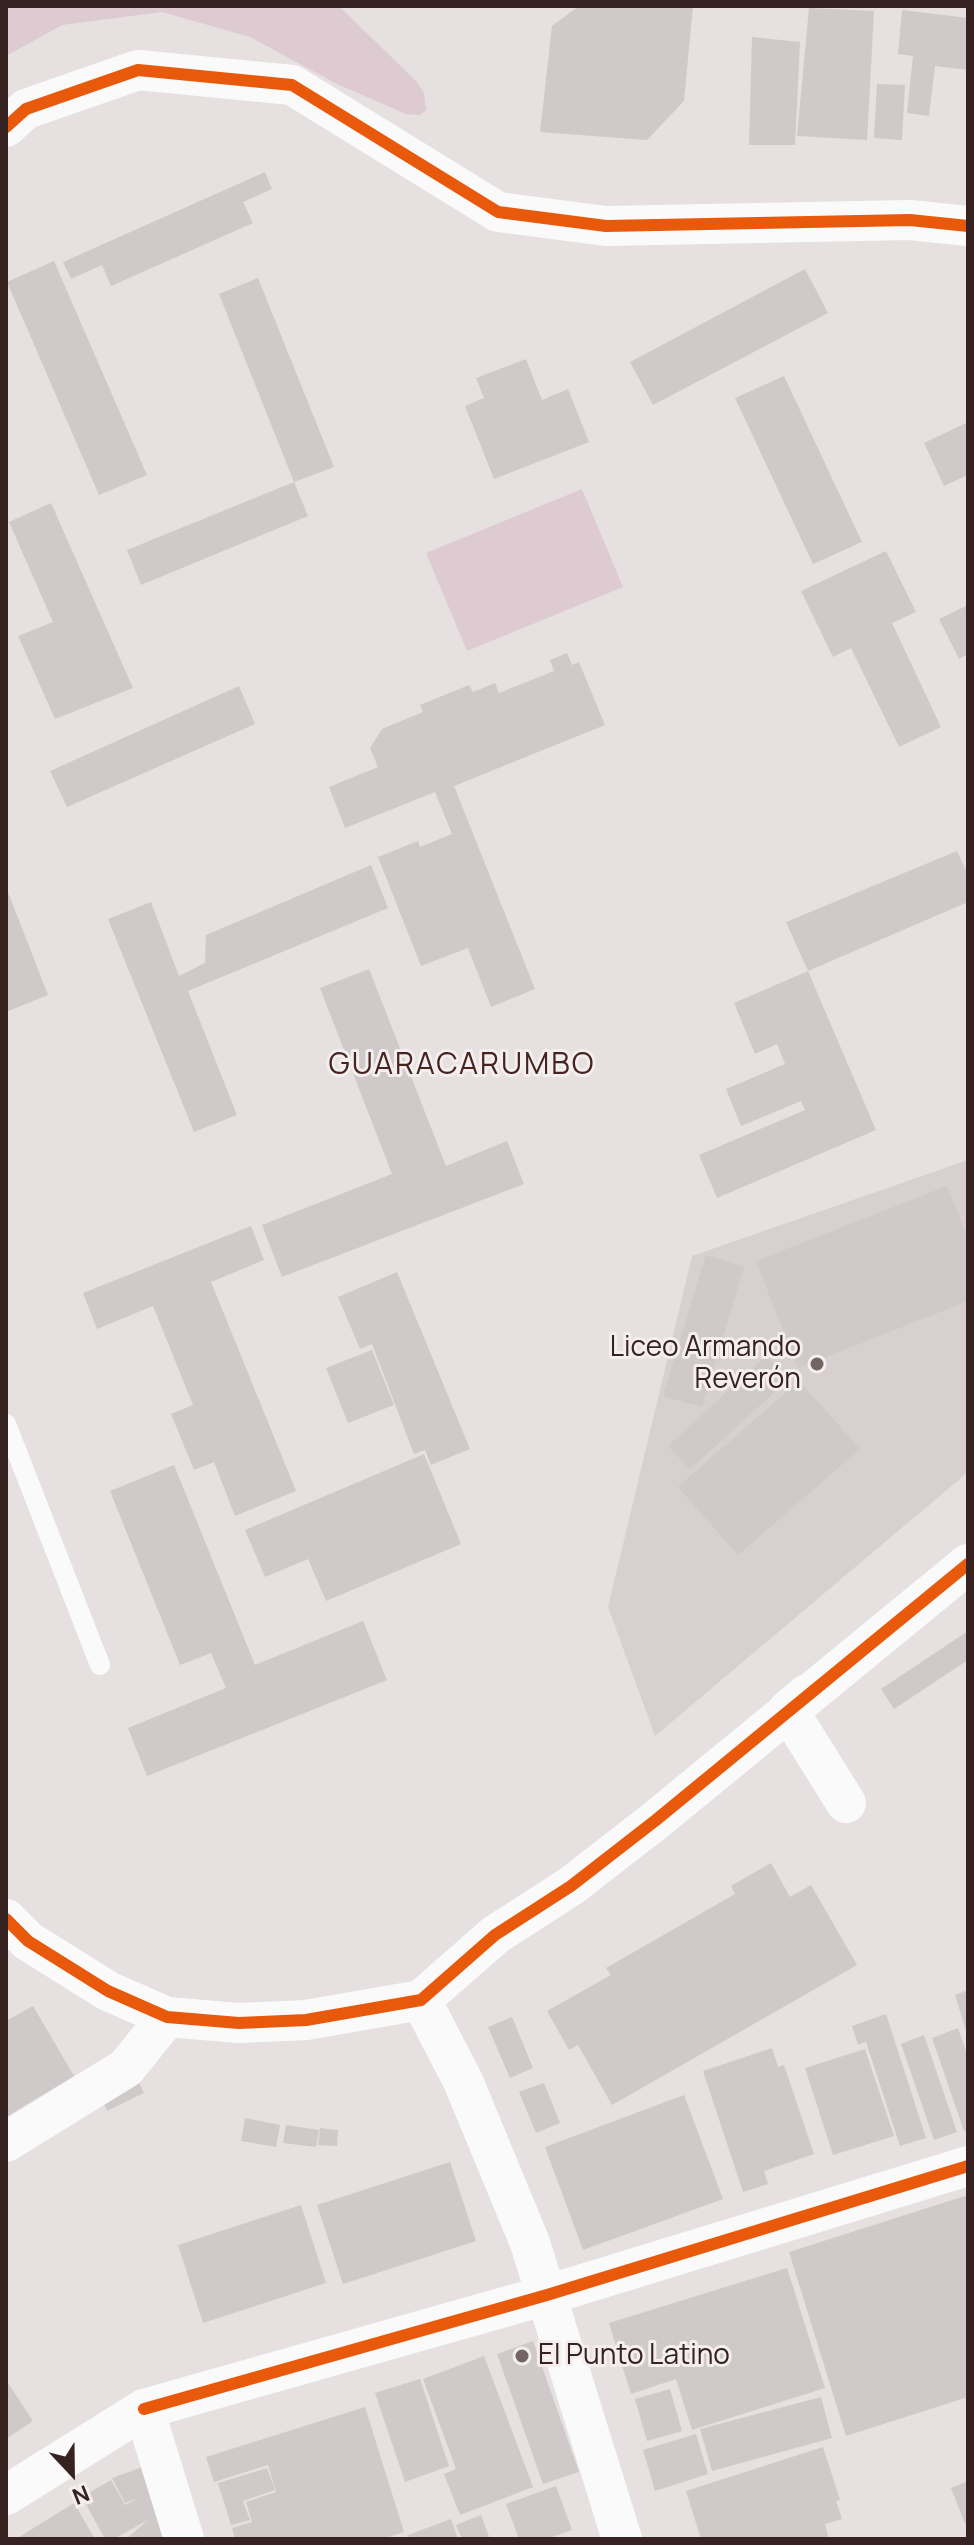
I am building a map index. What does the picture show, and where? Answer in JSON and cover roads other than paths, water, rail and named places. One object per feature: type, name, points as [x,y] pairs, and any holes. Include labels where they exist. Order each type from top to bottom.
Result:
[{"type":"street","points":[[6,127],[26,109],[138,70],[292,85],[498,212],[606,226],[910,220],[968,226]]},
{"type":"street","points":[[6,1919],[28,1941],[108,1991],[167,2017],[239,2023],[306,2020],[421,2000],[495,1935],[571,1886],[968,1564]]},
{"type":"street","points":[[788,1710],[846,1803]]},
{"type":"street","points":[[421,2000],[497,2158],[547,2295],[622,2539]]},
{"type":"street","points":[[6,2142],[126,2068],[167,2017]]},
{"type":"street","points":[[6,2495],[144,2409],[547,2295],[968,2166]]},
{"type":"street","points":[[144,2409],[184,2539]]},
{"type":"lane","points":[[6,1424],[100,1665]]},
{"type":"place","name":"Liceo Armando Reverón","points":[[817,1364]]},
{"type":"place","name":"El Punto Latino","points":[[522,2356]]},
{"type":"district","name":"GUARACARUMBO","points":[[462,1066]]}]
